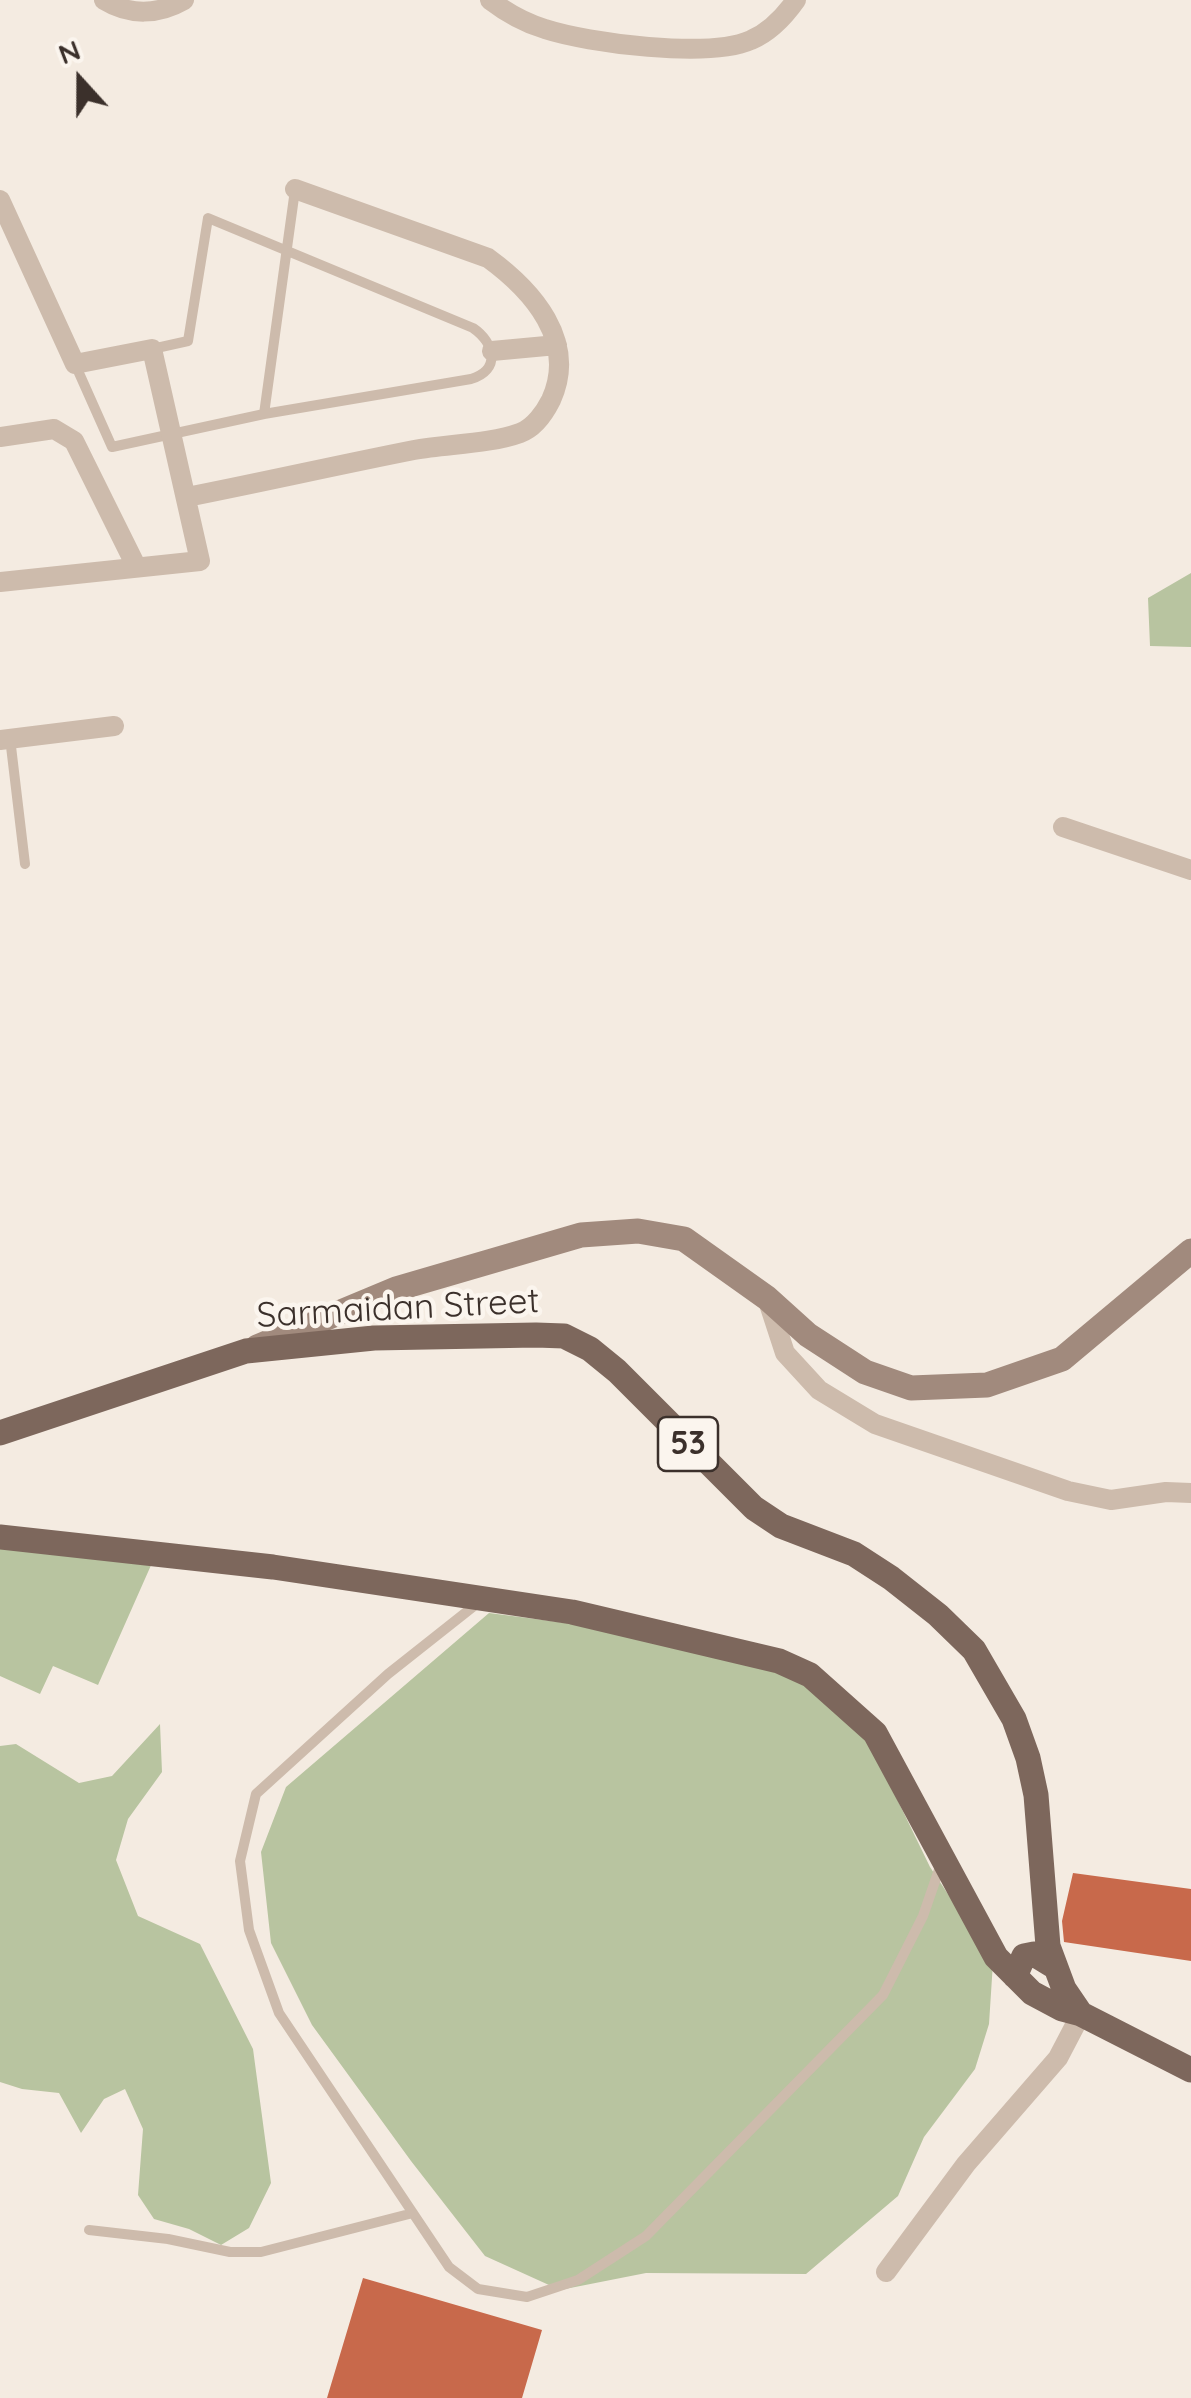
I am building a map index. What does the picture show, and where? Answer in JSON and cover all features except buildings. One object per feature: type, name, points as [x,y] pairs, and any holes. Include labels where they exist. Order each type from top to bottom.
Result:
[{"type":"main road","name":"Sarmaidan Street","points":[[0,1433],[246,1351],[374,1338],[536,1335],[564,1336],[577,1342],[617,1371],[754,1508],[781,1526],[854,1554],[938,1615],[974,1650],[1014,1719],[1028,1758],[1036,1795],[1045,1930],[1052,1964],[1081,2014]]},
{"type":"main road","points":[[0,1537],[273,1568],[572,1612],[779,1661],[810,1675],[875,1733],[996,1957],[1024,1985],[1062,2008],[1191,2070]]},
{"type":"main road","points":[[1024,1985],[1024,1956],[1034,1954],[1052,1964]]},
{"type":"street","points":[[104,0],[124,11],[140,12],[168,8],[184,0]]},
{"type":"street","points":[[490,0],[525,21],[565,34],[701,48],[749,41],[776,24],[796,0]]},
{"type":"street","points":[[188,497],[414,450],[521,433],[540,417],[553,395],[557,345],[547,318],[530,294],[488,258],[295,189]]},
{"type":"street","points":[[0,200],[75,364],[152,349],[200,561],[0,582]]},
{"type":"street","points":[[492,351],[557,345]]},
{"type":"street","points":[[0,437],[54,429],[74,440],[136,566]]},
{"type":"street","points":[[5,739],[114,726]]},
{"type":"street","points":[[1063,827],[1191,870]]},
{"type":"street","points":[[246,1351],[396,1289],[581,1235],[638,1231],[684,1239],[864,1372],[911,1388],[987,1385],[1062,1359],[1191,1252]]},
{"type":"street","points":[[374,1338],[380,1309],[396,1289]]},
{"type":"street","points":[[767,1298],[785,1353],[820,1390],[875,1424],[1068,1491],[1110,1500],[1166,1492],[1191,1494]]},
{"type":"street","points":[[886,2272],[966,2164],[1058,2058],[1081,2014]]},
{"type":"lane","points":[[264,414],[295,189]]},
{"type":"lane","points":[[75,364],[112,447],[264,414],[471,379],[490,366],[492,351],[488,340],[473,328],[208,218],[188,340],[152,349]]},
{"type":"lane","points":[[5,739],[24,864]]},
{"type":"lane","points":[[479,1601],[388,1674],[256,1794],[240,1861],[249,1930],[279,2012],[449,2266],[478,2288],[527,2297],[578,2280],[646,2236],[883,1994],[922,1916],[943,1857]]},
{"type":"lane","points":[[89,2230],[168,2239],[230,2252],[261,2252],[413,2213]]},
{"type":"green space","points":[[1191,573],[1191,647],[1150,646],[1148,598]]},
{"type":"green space","points":[[0,1537],[152,1563],[98,1685],[53,1666],[40,1694],[0,1676]]},
{"type":"green space","points":[[489,1613],[651,1634],[810,1679],[864,1731],[930,1867],[993,1962],[989,2024],[975,2069],[924,2137],[898,2196],[806,2274],[646,2273],[560,2290],[485,2256],[312,2025],[271,1943],[261,1852],[286,1787]]},
{"type":"green space","points":[[160,1724],[162,1772],[128,1819],[116,1860],[138,1916],[200,1944],[253,2049],[271,2183],[249,2228],[221,2245],[189,2229],[154,2219],[138,2195],[143,2129],[125,2089],[104,2099],[81,2133],[59,2093],[0,2082],[0,1746],[16,1744],[79,1783],[112,1776]]}]
